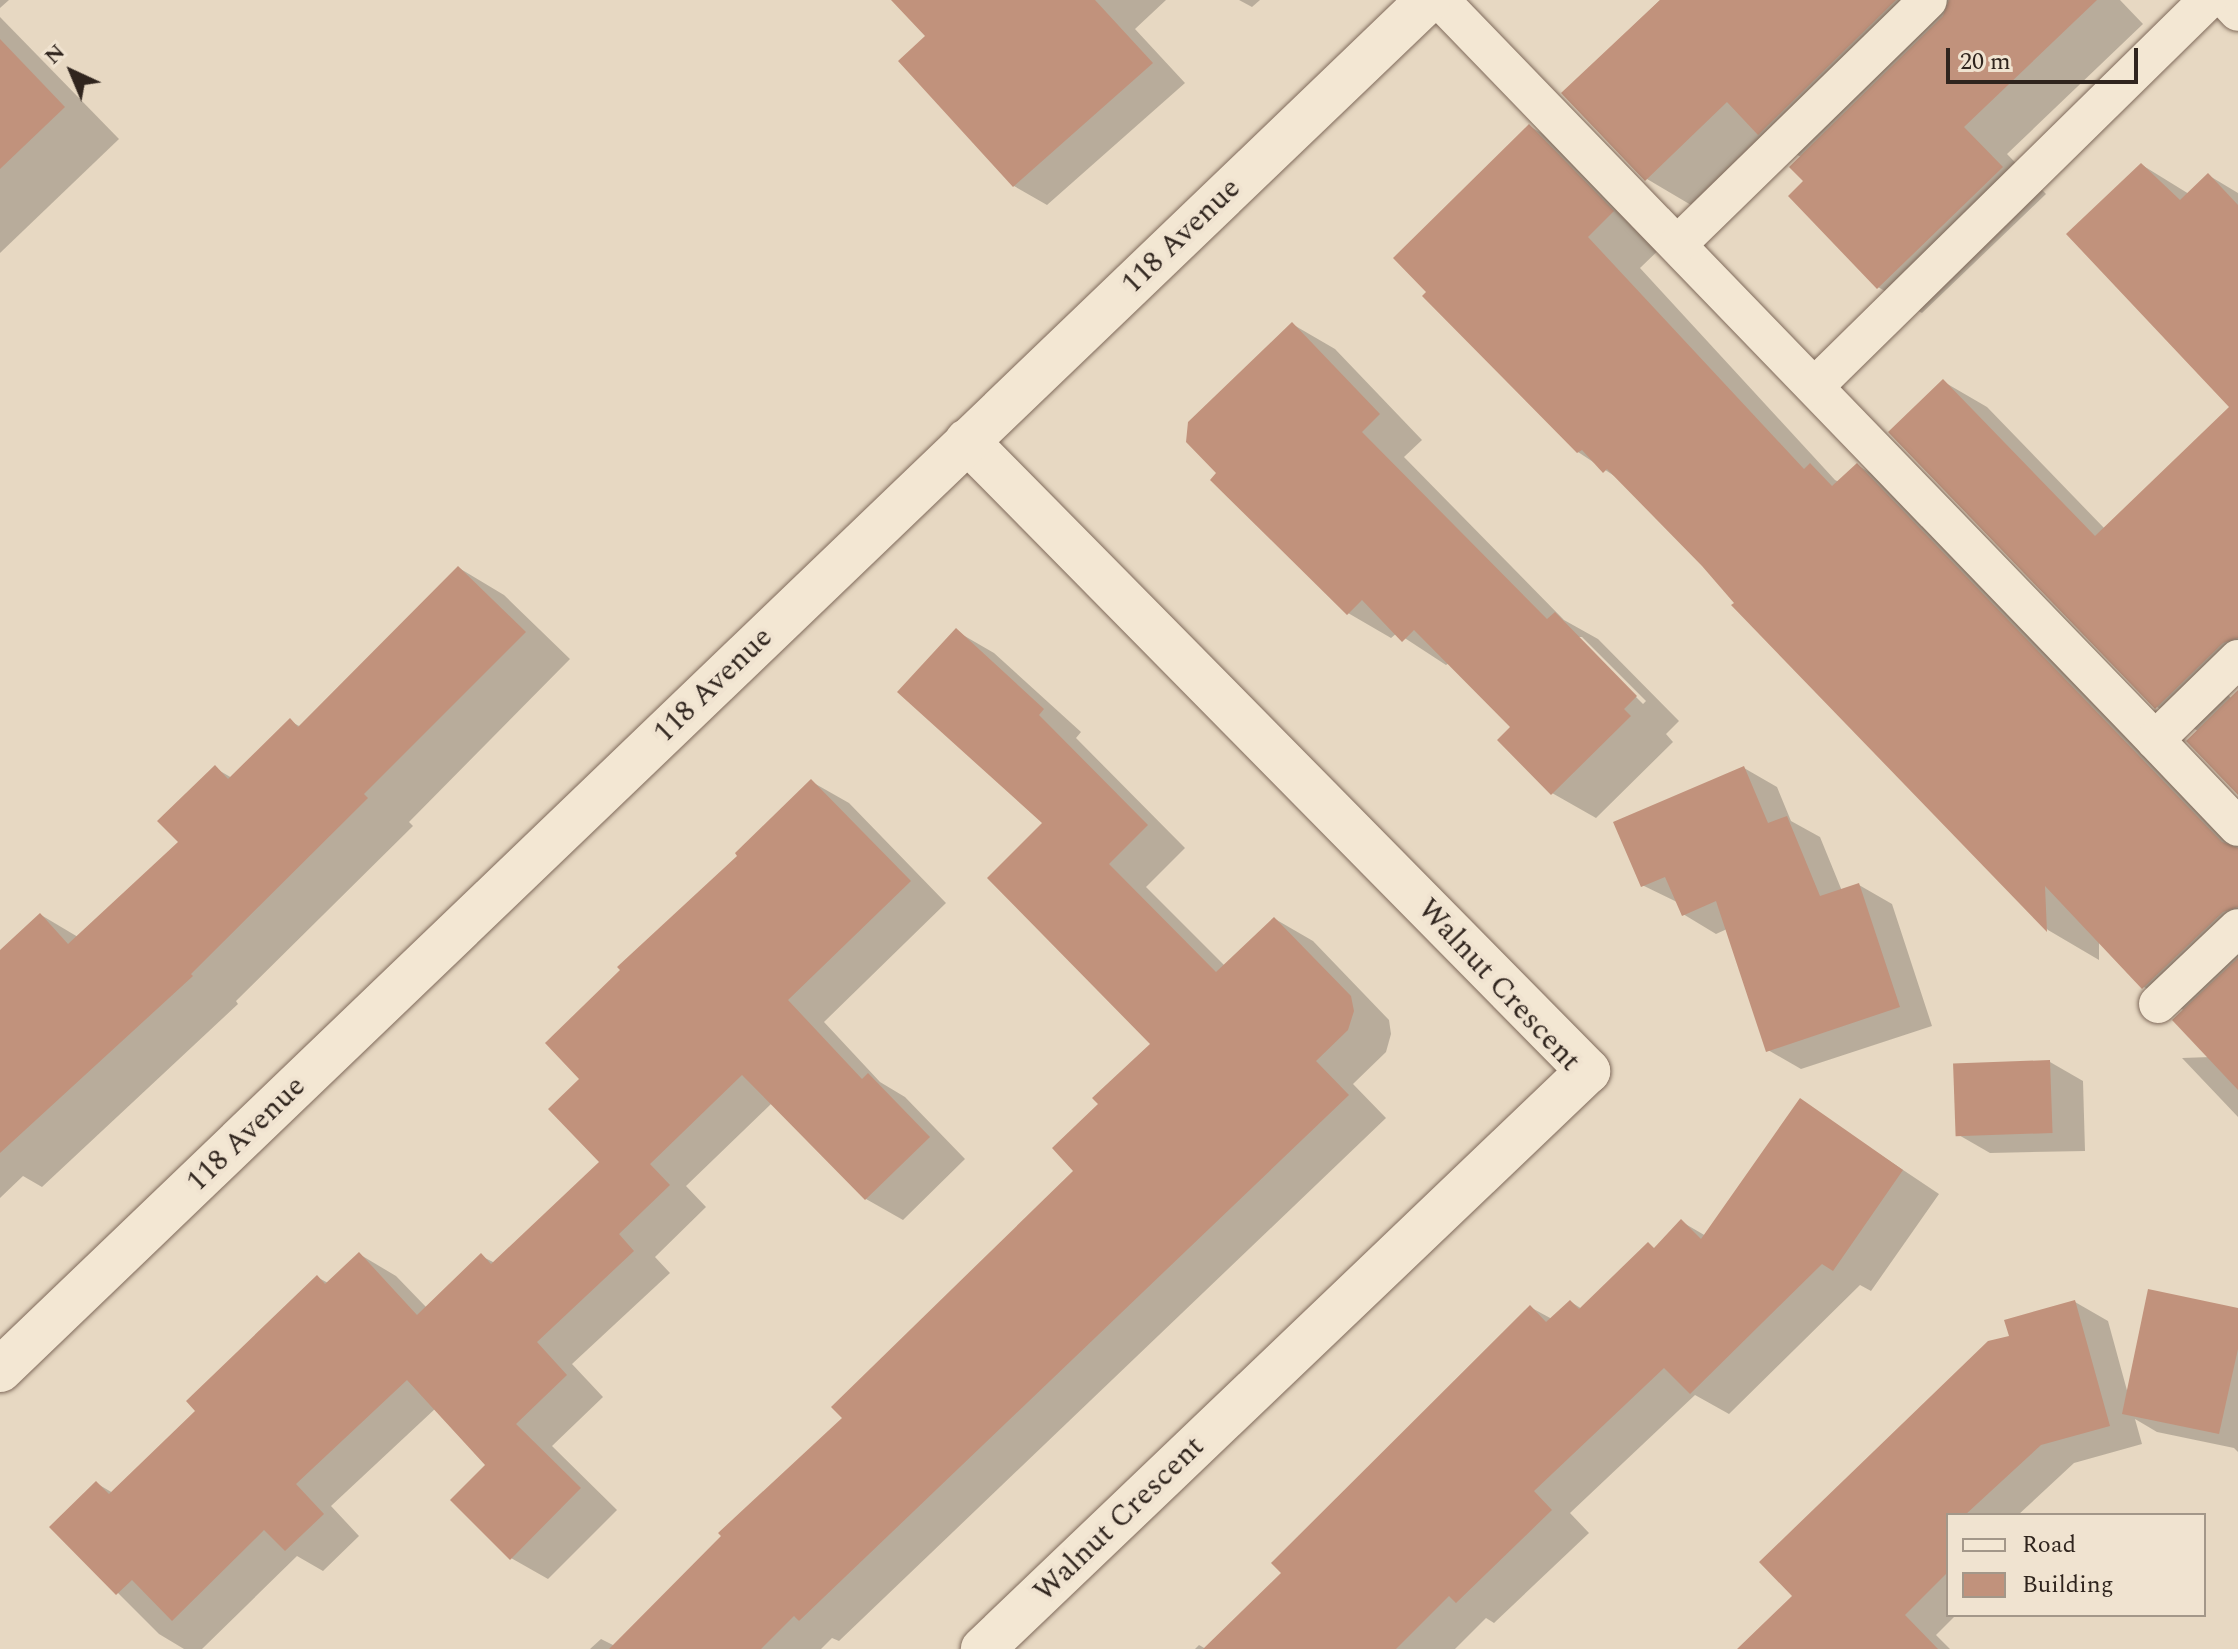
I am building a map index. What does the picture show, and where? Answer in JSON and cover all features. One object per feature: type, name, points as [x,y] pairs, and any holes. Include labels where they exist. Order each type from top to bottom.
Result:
[{"type":"street","name":"118 Avenue","points":[[0,1370],[1428,0]]},
{"type":"street","name":"Walnut Crescent","points":[[967,441],[1588,1071],[983,1649]]},
{"type":"lane","points":[[1440,0],[2238,827]]},
{"type":"lane","points":[[1678,244],[1928,0]]},
{"type":"lane","points":[[1815,386],[2208,0]]},
{"type":"lane","points":[[2227,0],[2238,12]]},
{"type":"lane","points":[[2155,740],[2238,659]]},
{"type":"lane","points":[[2158,1004],[2238,928]]},
{"type":"building","points":[[891,0],[1095,0],[1153,63],[1013,187],[898,61],[925,36]]},
{"type":"building","points":[[1660,0],[1896,0],[1758,135],[1727,102],[1645,181],[1561,93]]},
{"type":"building","points":[[1949,0],[2097,0],[1964,127],[2003,167],[1877,289],[1788,196],[1803,181],[1789,167],[1943,16]]},
{"type":"building","points":[[0,39],[65,107],[0,169]]},
{"type":"building","points":[[1529,124],[1614,211],[1588,237],[1804,469],[1810,463],[1832,486],[1857,463],[2222,842],[2238,848],[2238,907],[2223,912],[2142,989],[2045,886],[2047,932],[1731,605],[1734,603],[1702,566],[1607,469],[1603,473],[1582,450],[1577,453],[1422,296],[1426,292],[1393,258]]},
{"type":"building","points":[[2141,163],[2180,200],[2208,173],[2238,205],[2238,638],[2223,643],[2155,709],[1888,432],[1943,379],[2095,536],[2229,407],[2066,234]]},
{"type":"building","points":[[1292,322],[1380,414],[1362,432],[1547,619],[1555,612],[1637,696],[1624,709],[1631,716],[1551,795],[1497,740],[1510,727],[1414,630],[1402,642],[1362,600],[1347,615],[1210,480],[1216,473],[1186,442],[1188,422]]},
{"type":"building","points":[[458,566],[526,632],[364,794],[368,798],[191,974],[193,976],[0,1153],[0,950],[40,913],[68,944],[178,842],[157,821],[215,765],[228,779],[290,718],[298,727]]},
{"type":"building","points":[[956,628],[1044,709],[1039,715],[1148,825],[1109,864],[1216,972],[1274,917],[1351,996],[1354,1011],[1348,1030],[1316,1061],[1349,1095],[799,1621],[794,1616],[761,1649],[609,1649],[721,1536],[718,1533],[842,1418],[831,1407],[1073,1171],[1052,1148],[1098,1104],[1092,1098],[1150,1044],[987,878],[1042,823],[897,692]]},
{"type":"building","points":[[2238,690],[2238,795],[2186,741]]},
{"type":"building","points":[[1744,766],[1768,823],[1787,816],[1820,896],[1859,883],[1900,1007],[1766,1052],[1716,901],[1682,916],[1665,877],[1641,887],[1613,822]]},
{"type":"building","points":[[811,779],[911,881],[788,1000],[862,1079],[868,1073],[930,1137],[865,1200],[742,1075],[650,1164],[670,1185],[619,1234],[634,1251],[537,1342],[567,1375],[516,1424],[581,1488],[510,1560],[450,1500],[485,1465],[407,1380],[296,1484],[324,1514],[285,1551],[264,1530],[172,1621],[132,1580],[116,1595],[49,1527],[96,1481],[109,1494],[195,1411],[186,1401],[317,1275],[325,1284],[359,1252],[417,1315],[481,1253],[491,1264],[599,1162],[548,1109],[579,1079],[545,1043],[620,970],[617,967],[737,856],[735,853]]},
{"type":"building","points":[[2238,958],[2238,1090],[2172,1020]]},
{"type":"building","points":[[2050,1060],[2053,1133],[1956,1136],[1953,1063]]},
{"type":"building","points":[[1800,1098],[1903,1170],[1833,1271],[1822,1264],[1690,1394],[1664,1368],[1534,1491],[1552,1510],[1456,1603],[1449,1596],[1396,1649],[1203,1649],[1281,1573],[1271,1563],[1530,1305],[1546,1322],[1570,1300],[1579,1309],[1648,1242],[1654,1248],[1681,1219],[1701,1239]]},
{"type":"building","points":[[2148,1289],[2238,1308],[2238,1349],[2219,1434],[2122,1414]]},
{"type":"building","points":[[2075,1300],[2110,1426],[2041,1445],[1967,1513],[1946,1513],[1946,1574],[1905,1615],[1938,1649],[1737,1649],[1792,1596],[1759,1562],[1988,1341],[2009,1336],[2004,1320]]}]
